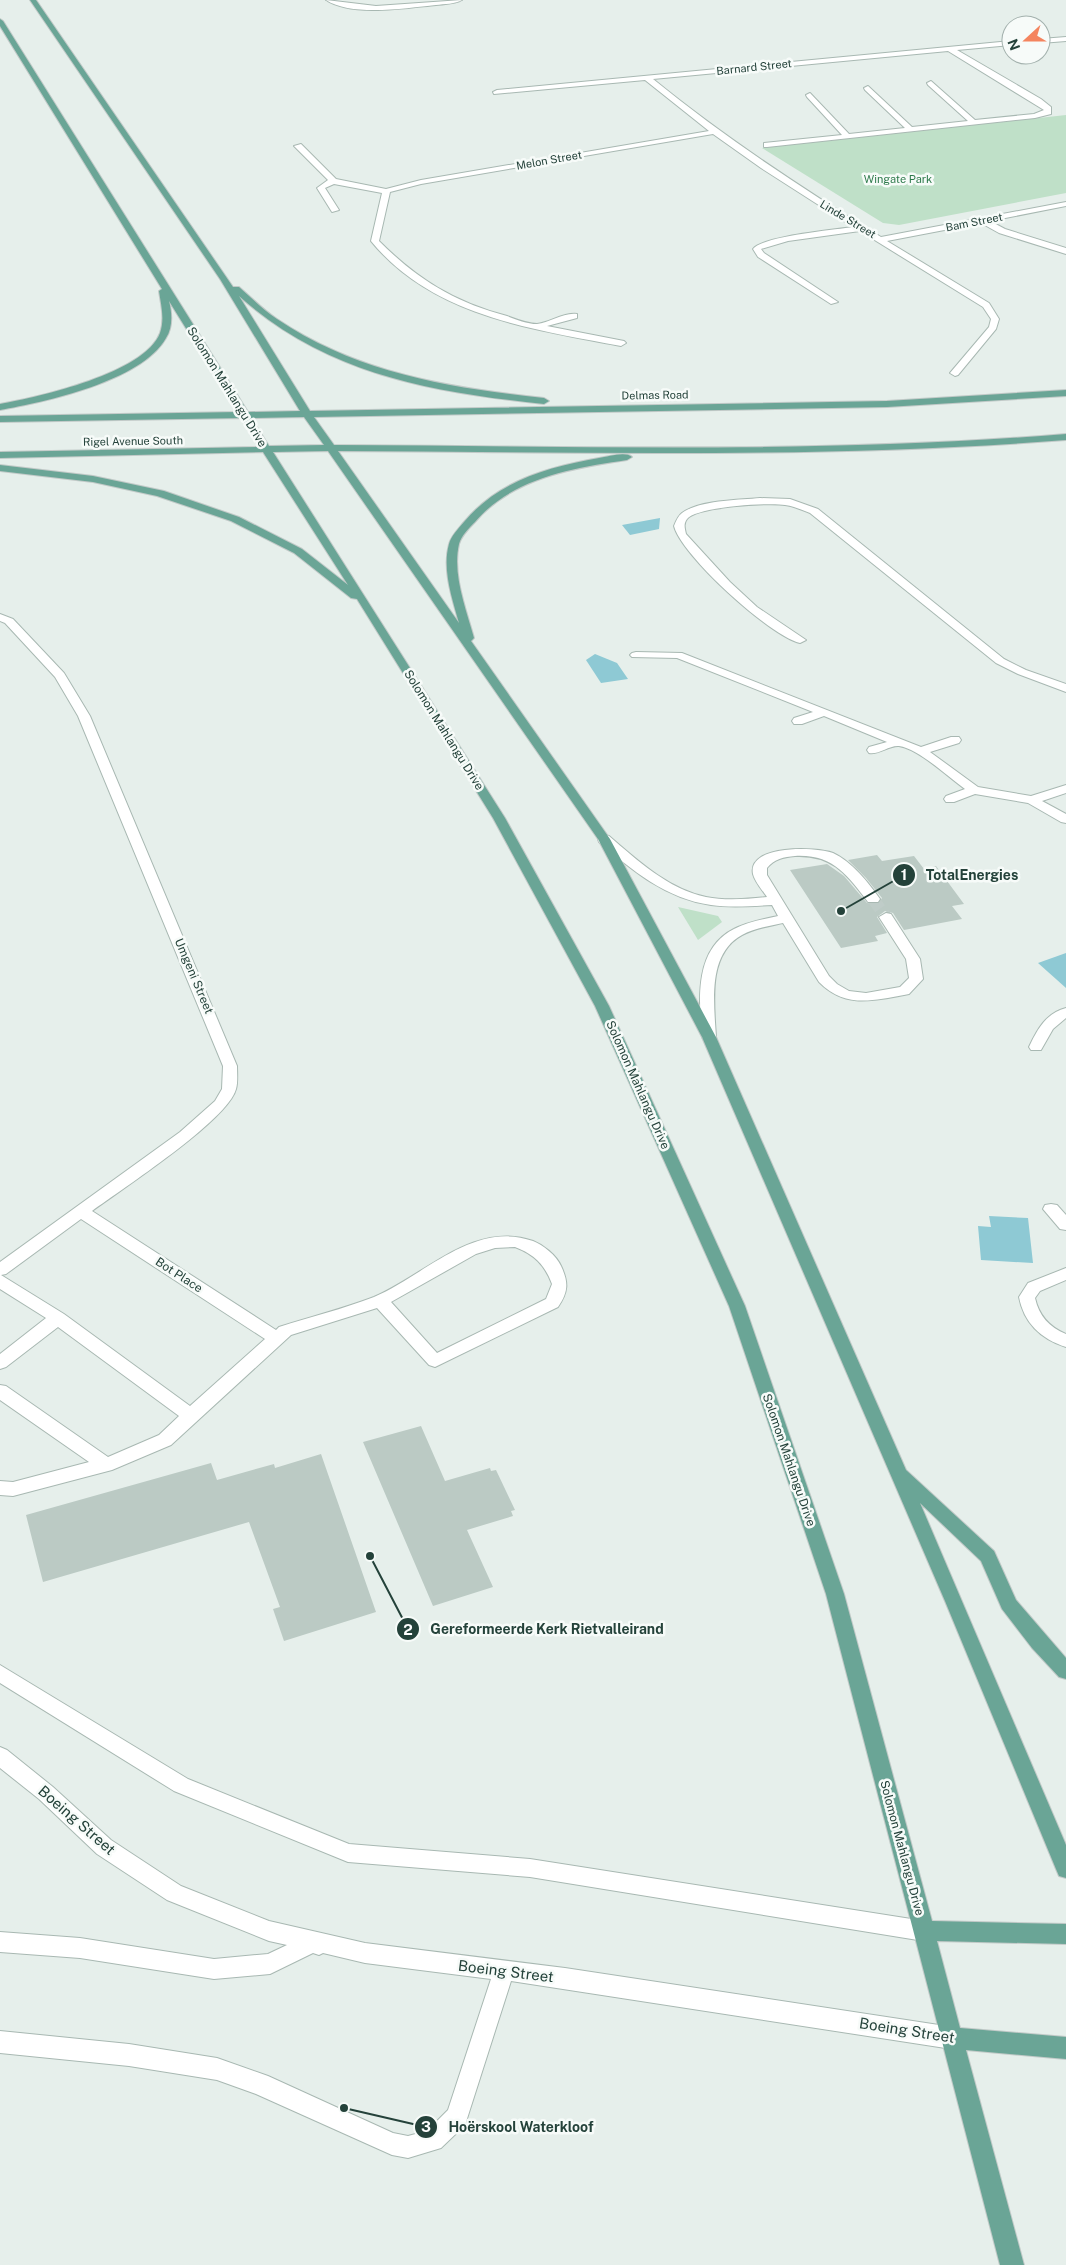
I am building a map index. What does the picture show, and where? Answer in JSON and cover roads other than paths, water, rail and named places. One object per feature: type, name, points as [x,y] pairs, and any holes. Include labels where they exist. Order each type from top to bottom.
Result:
[{"type":"main road","points":[[33,0],[224,278],[306,414],[604,839],[709,1037],[898,1471],[1066,1869]]},
{"type":"main road","name":"Solomon Mahlangu Drive","points":[[0,21],[267,451],[499,818],[602,1006],[737,1306],[835,1594],[1012,2265]]},
{"type":"main road","points":[[224,278],[274,321],[301,339],[338,357],[377,372],[420,383],[465,391],[610,408]]},
{"type":"main road","points":[[0,407],[70,392],[106,380],[149,354],[164,334],[168,315],[160,279]]},
{"type":"main road","name":"Delmas Road","points":[[245,415],[887,404],[1015,398],[1066,393]]},
{"type":"main road","name":"Rigel Avenue South","points":[[0,419],[245,415]]},
{"type":"main road","points":[[267,451],[330,448],[725,450],[979,444],[1066,437]]},
{"type":"main road","points":[[470,646],[452,570],[455,542],[468,522],[485,504],[514,487],[562,469],[626,457],[725,450]]},
{"type":"main road","name":"Rigel Avenue South","points":[[0,455],[267,451]]},
{"type":"main road","points":[[0,468],[93,479],[160,493],[236,519],[298,551],[366,605]]},
{"type":"main road","points":[[898,1471],[988,1556],[1008,1604],[1066,1671]]},
{"type":"main road","points":[[924,1931],[1066,1934]]},
{"type":"main road","name":"Boeing Street","points":[[952,2038],[1066,2048]]},
{"type":"street","points":[[329,0],[351,6],[394,6],[459,0]]},
{"type":"street","points":[[1051,40],[1066,39]]},
{"type":"street","name":"Barnard Street","points":[[497,92],[1001,44]]},
{"type":"street","points":[[767,145],[1035,116],[1048,112],[1048,109],[1038,101],[948,48]]},
{"type":"street","name":"Linde Street","points":[[647,78],[714,132],[800,190],[970,294],[991,312],[995,319],[993,328],[955,372]]},
{"type":"street","points":[[931,83],[974,123]]},
{"type":"street","points":[[868,88],[910,129]]},
{"type":"street","points":[[810,95],[847,136]]},
{"type":"street","name":"Melon Street","points":[[386,190],[421,182],[714,132]]},
{"type":"street","points":[[298,146],[333,181],[386,190],[375,236],[376,241],[390,258],[452,301],[493,316],[622,343]]},
{"type":"street","points":[[333,181],[321,188],[335,210]]},
{"type":"street","name":"Bam Street","points":[[882,240],[1066,204]]},
{"type":"street","points":[[983,220],[1002,231],[1066,251]]},
{"type":"street","points":[[834,302],[761,255],[757,250],[760,246],[788,239],[863,228]]},
{"type":"street","points":[[538,326],[574,316]]},
{"type":"street","points":[[800,640],[779,630],[756,614],[688,544],[681,534],[679,526],[684,516],[690,512],[710,507],[769,500],[791,502],[814,510],[1000,661],[1022,672],[1066,688]]},
{"type":"street","name":"Umgeni Street","points":[[0,617],[9,621],[60,675],[81,709],[230,1066],[228,1089],[221,1104],[185,1136],[0,1270]]},
{"type":"street","points":[[636,655],[678,655],[921,751],[974,790],[1032,800],[1065,820]]},
{"type":"street","points":[[798,721],[824,712]]},
{"type":"street","points":[[921,751],[955,740]]},
{"type":"street","points":[[873,750],[898,742]]},
{"type":"street","points":[[1032,800],[1066,789]]},
{"type":"street","points":[[950,799],[974,790]]},
{"type":"street","points":[[604,839],[639,869],[677,892],[703,900],[725,903],[776,900]]},
{"type":"street","points":[[873,898],[846,866],[832,857],[810,851],[783,854],[762,864],[760,874],[824,979],[832,987],[846,995],[866,997],[904,991],[916,979],[913,959],[886,918]]},
{"type":"street","points":[[709,1037],[706,994],[711,964],[720,948],[732,936],[750,928],[786,918]]},
{"type":"street","points":[[1036,1048],[1046,1026],[1053,1019],[1066,1012]]},
{"type":"street","points":[[1051,1209],[1066,1225]]},
{"type":"street","name":"Bot Place","points":[[82,1212],[276,1338]]},
{"type":"street","points":[[0,1488],[13,1489],[106,1465],[165,1440],[285,1330],[380,1301],[439,1270],[470,1250],[494,1242],[516,1241],[535,1248],[553,1266],[560,1284],[558,1294],[552,1303],[435,1361],[380,1301]]},
{"type":"street","points":[[1066,1274],[1034,1287],[1027,1296],[1028,1304],[1040,1325],[1049,1334],[1066,1341]]},
{"type":"street","points":[[0,1281],[58,1318],[191,1416]]},
{"type":"street","points":[[0,1364],[58,1318]]},
{"type":"street","points":[[0,1391],[106,1465]]},
{"type":"street","points":[[0,1673],[181,1785],[348,1853],[530,1868],[924,1931]]},
{"type":"street","name":"Boeing Street","points":[[0,1756],[46,1793],[104,1847],[174,1893],[269,1931],[365,1953],[504,1970],[952,2038]]},
{"type":"street","points":[[0,1942],[80,1948],[214,1969],[270,1964],[312,1943],[365,1953]]},
{"type":"street","points":[[0,2042],[130,2055],[217,2069],[260,2084],[392,2144],[408,2146],[433,2140],[457,2117],[504,1970]]},
{"type":"water","points":[[660,518],[659,529],[630,535],[622,525]]},
{"type":"water","points":[[595,654],[617,663],[628,679],[601,683],[586,660]]},
{"type":"water","points":[[1066,953],[1066,988],[1038,963]]},
{"type":"water","points":[[989,1216],[1028,1218],[1033,1263],[981,1260],[978,1226],[991,1227]]},
{"type":"tunnel","points":[[873,899],[886,917]]},
{"type":"place","name":"TotalEnergies","points":[[841,911]]},
{"type":"place","name":"Gereformeerde Kerk Rietvalleirand","points":[[370,1556]]},
{"type":"place","name":"Hoërskool Waterkloof","points":[[344,2108]]},
{"type":"park label","name":"Wingate Park","points":[[898,179]]}]
